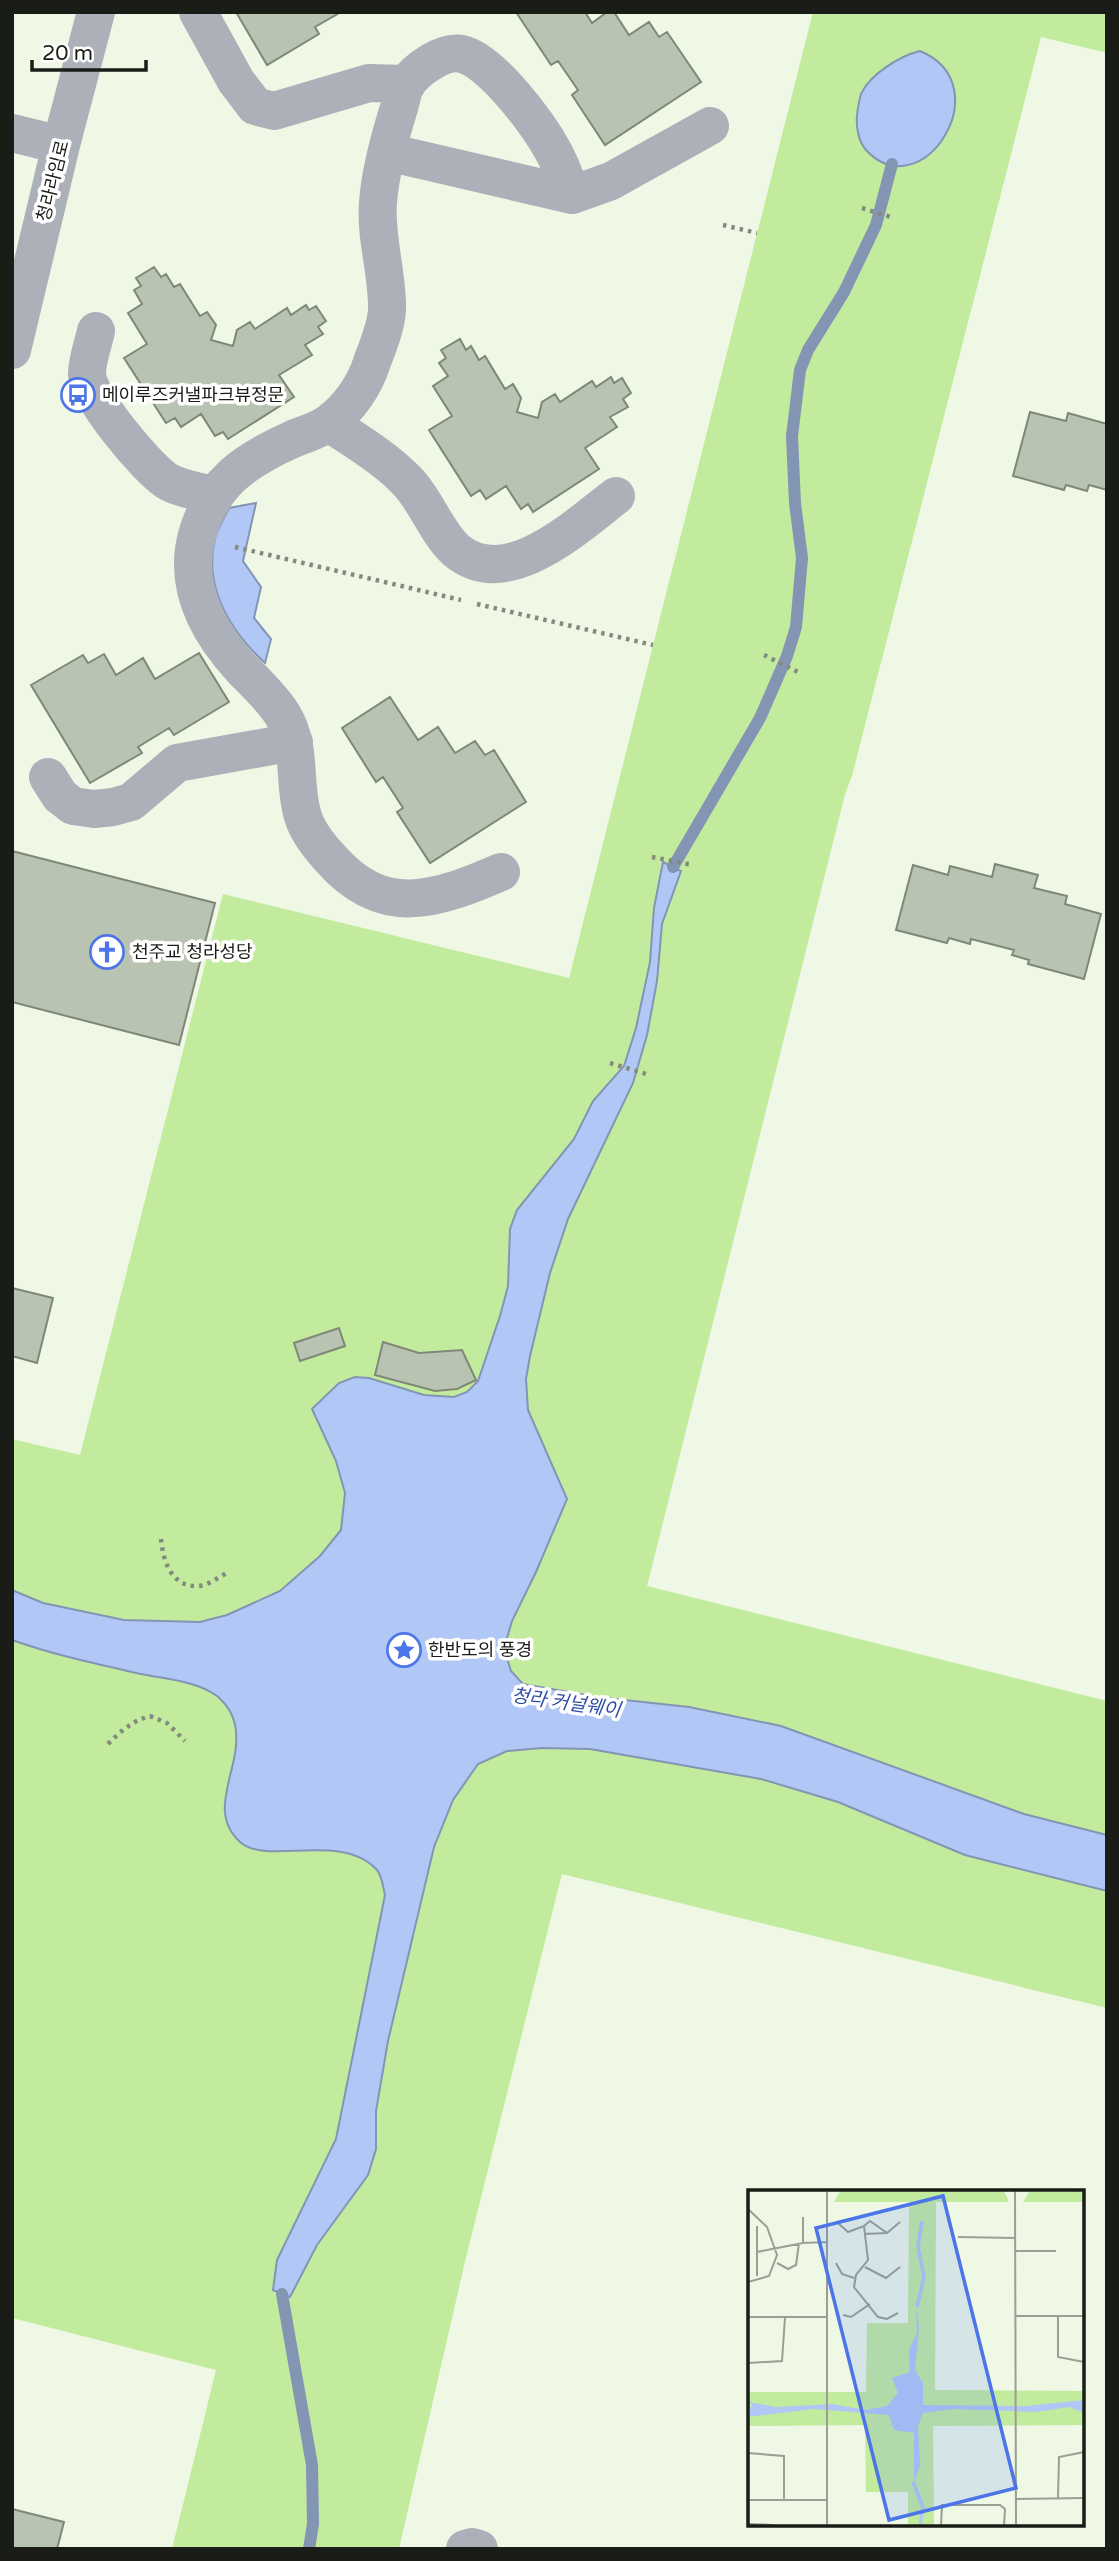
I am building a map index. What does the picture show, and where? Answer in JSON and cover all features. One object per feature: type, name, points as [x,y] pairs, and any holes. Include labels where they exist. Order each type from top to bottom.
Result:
[{"type":"street","name":"청라라임로","points":[[12,350],[96,12]]},
{"type":"street","points":[[198,12],[236,81],[255,106],[274,110],[369,83],[407,84]]},
{"type":"street","points":[[501,872],[455,892],[429,899],[378,894],[354,883],[315,842],[302,816],[294,743],[284,716],[222,645],[199,603],[193,567],[196,539],[213,495],[231,475],[252,460],[329,423],[350,402],[368,375],[387,314],[378,205],[387,152],[407,84],[430,63],[448,53],[466,55],[487,69],[524,107],[553,151],[572,195]]},
{"type":"street","points":[[387,152],[572,195],[611,181],[709,126]]},
{"type":"street","points":[[12,133],[61,145]]},
{"type":"street","points":[[96,331],[87,376],[102,405],[121,432],[155,473],[170,483],[213,495]]},
{"type":"street","points":[[329,423],[394,469],[409,483],[456,550],[478,563],[519,561],[569,533],[616,496]]},
{"type":"street","points":[[48,777],[60,796],[73,806],[113,807],[131,802],[177,764],[294,743]]},
{"type":"street","points":[[465,2549],[479,2549]]},
{"type":"path","points":[[862,208],[894,218]]},
{"type":"path","points":[[723,225],[757,233]]},
{"type":"path","points":[[248,550],[653,645]]},
{"type":"path","points":[[764,655],[802,674]]},
{"type":"path","points":[[652,857],[693,866]]},
{"type":"path","points":[[610,1063],[646,1074]]},
{"type":"path","points":[[161,1539],[163,1557],[170,1573],[182,1582],[198,1586],[229,1572]]},
{"type":"path","points":[[108,1744],[125,1728],[150,1716],[167,1723],[185,1741]]},
{"type":"green space","points":[[813,12],[1107,12],[1107,53],[1041,37],[852,776],[845,794],[647,1586],[1107,1701],[1107,2008],[562,1874],[464,2266],[399,2549],[172,2549],[216,2370],[12,2318],[12,1439],[80,1455],[223,894],[569,978]]},
{"type":"water","points":[[920,51],[944,67],[954,89],[954,113],[945,136],[929,154],[910,165],[888,164],[866,150],[861,142],[857,119],[860,96],[878,73],[904,57]]},
{"type":"water","points":[[256,503],[243,561],[261,587],[254,618],[271,639],[265,663],[241,637],[222,607],[213,574],[215,538],[229,508]]},
{"type":"water","name":"청라 커널웨이","points":[[663,862],[681,871],[662,924],[657,981],[647,1035],[633,1083],[568,1219],[550,1273],[530,1356],[526,1379],[528,1410],[567,1499],[512,1621],[504,1648],[511,1671],[523,1684],[597,1697],[689,1707],[781,1726],[1024,1814],[1107,1835],[1107,1891],[965,1855],[838,1802],[761,1779],[590,1749],[542,1748],[507,1751],[478,1764],[453,1800],[434,1847],[388,2041],[376,2111],[376,2149],[368,2175],[317,2245],[290,2297],[273,2290],[277,2260],[336,2139],[385,1895],[380,1875],[362,1859],[344,1853],[325,1850],[267,1851],[240,1842],[230,1830],[226,1817],[225,1804],[234,1761],[236,1732],[233,1717],[225,1704],[209,1691],[190,1684],[76,1659],[12,1640],[12,1590],[43,1603],[124,1620],[200,1622],[227,1615],[280,1591],[320,1556],[341,1530],[345,1493],[336,1461],[312,1409],[339,1383],[355,1377],[369,1378],[424,1395],[454,1397],[467,1392],[478,1381],[508,1286],[510,1229],[517,1210],[574,1139],[593,1101],[624,1066],[636,1028],[650,962],[654,908]]},
{"type":"building","points":[[236,12],[341,12],[315,27],[319,34],[267,65]]},
{"type":"building","points":[[516,12],[585,12],[592,23],[607,12],[614,12],[629,35],[649,22],[659,37],[667,32],[701,82],[605,145],[572,95],[578,90],[558,61],[551,65]]},
{"type":"building","points":[[154,267],[161,277],[166,274],[174,287],[180,284],[200,316],[207,312],[216,325],[211,340],[233,346],[237,330],[250,322],[255,329],[287,308],[291,315],[306,305],[309,310],[316,306],[326,321],[318,327],[323,334],[305,345],[312,355],[279,375],[294,397],[228,439],[223,432],[215,436],[201,414],[181,427],[175,418],[166,423],[124,358],[147,344],[128,313],[142,304],[134,290],[141,286],[136,278]]},
{"type":"building","points":[[460,339],[466,350],[471,346],[479,360],[485,356],[505,389],[513,384],[521,398],[517,412],[538,418],[542,402],[555,394],[560,402],[592,381],[596,387],[611,377],[614,383],[622,378],[631,393],[623,399],[628,407],[610,417],[617,427],[585,448],[599,469],[533,512],[528,504],[521,509],[506,486],[486,499],[480,490],[471,496],[429,430],[452,416],[433,386],[448,376],[439,363],[446,358],[441,350]]},
{"type":"building","points":[[1030,412],[1066,421],[1068,413],[1107,424],[1107,490],[1089,485],[1087,491],[1066,485],[1064,490],[1013,476]]},
{"type":"building","points":[[199,653],[229,702],[174,735],[169,728],[138,747],[142,753],[90,783],[31,685],[83,655],[88,663],[104,654],[116,675],[143,658],[155,679]]},
{"type":"building","points":[[390,697],[418,740],[438,727],[455,753],[475,741],[485,755],[494,750],[526,802],[430,863],[397,812],[403,808],[383,777],[376,782],[342,728]]},
{"type":"building","name":"천주교 청라성당","points":[[12,851],[215,903],[179,1045],[12,1002]]},
{"type":"building","points":[[995,864],[1038,875],[1034,888],[1067,896],[1065,904],[1101,914],[1084,979],[1028,964],[1029,960],[1012,955],[1014,950],[971,939],[970,944],[949,938],[947,943],[896,930],[913,865],[948,875],[950,866],[992,877]]},
{"type":"building","points":[[12,1288],[53,1298],[37,1363],[12,1356]]},
{"type":"building","points":[[339,1328],[345,1346],[300,1361],[294,1343]]},
{"type":"building","points":[[383,1342],[419,1353],[462,1350],[476,1380],[457,1389],[435,1391],[375,1375]]},
{"type":"building","points":[[12,2509],[64,2522],[57,2549],[12,2549]]},
{"type":"waterway","points":[[673,867],[760,718],[787,656],[796,627],[802,558],[795,503],[792,436],[800,370],[808,350],[844,292],[876,225],[892,164]]},
{"type":"waterway","points":[[282,2294],[312,2465],[313,2524],[309,2549]]},
{"type":"place","name":"메이루즈커낼파크뷰정문","points":[[78,395]]},
{"type":"place","name":"천주교 청라성당","points":[[107,952]]},
{"type":"place","name":"한반도의 풍경","points":[[404,1650]]}]
